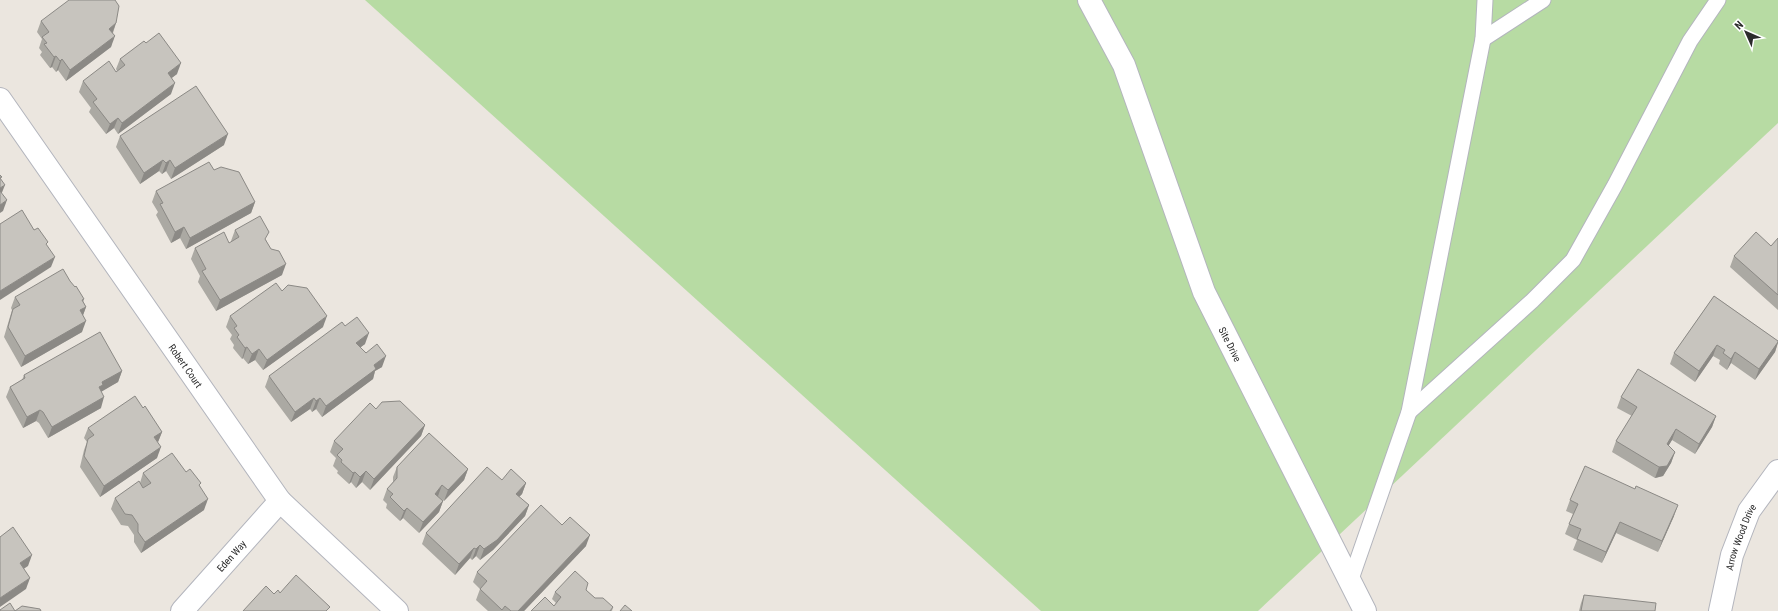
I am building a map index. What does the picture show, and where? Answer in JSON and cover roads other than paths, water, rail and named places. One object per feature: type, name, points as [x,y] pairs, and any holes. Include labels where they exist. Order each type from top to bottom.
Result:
[{"type":"street","name":"Site Drive","points":[[1089,0],[1124,65],[1204,292],[1365,611]]},
{"type":"street","name":"Robert Court","points":[[0,99],[280,501],[397,611]]},
{"type":"street","name":"Arrow Wood Drive","points":[[1720,611],[1732,555],[1749,511],[1778,471]]},
{"type":"street","name":"Eden Way","points":[[182,611],[280,501]]},
{"type":"lane","points":[[1350,582],[1410,412],[1483,39],[1485,0]]},
{"type":"lane","points":[[1483,39],[1543,0]]},
{"type":"lane","points":[[1410,412],[1532,301],[1572,260],[1615,185],[1690,41],[1718,0]]}]
